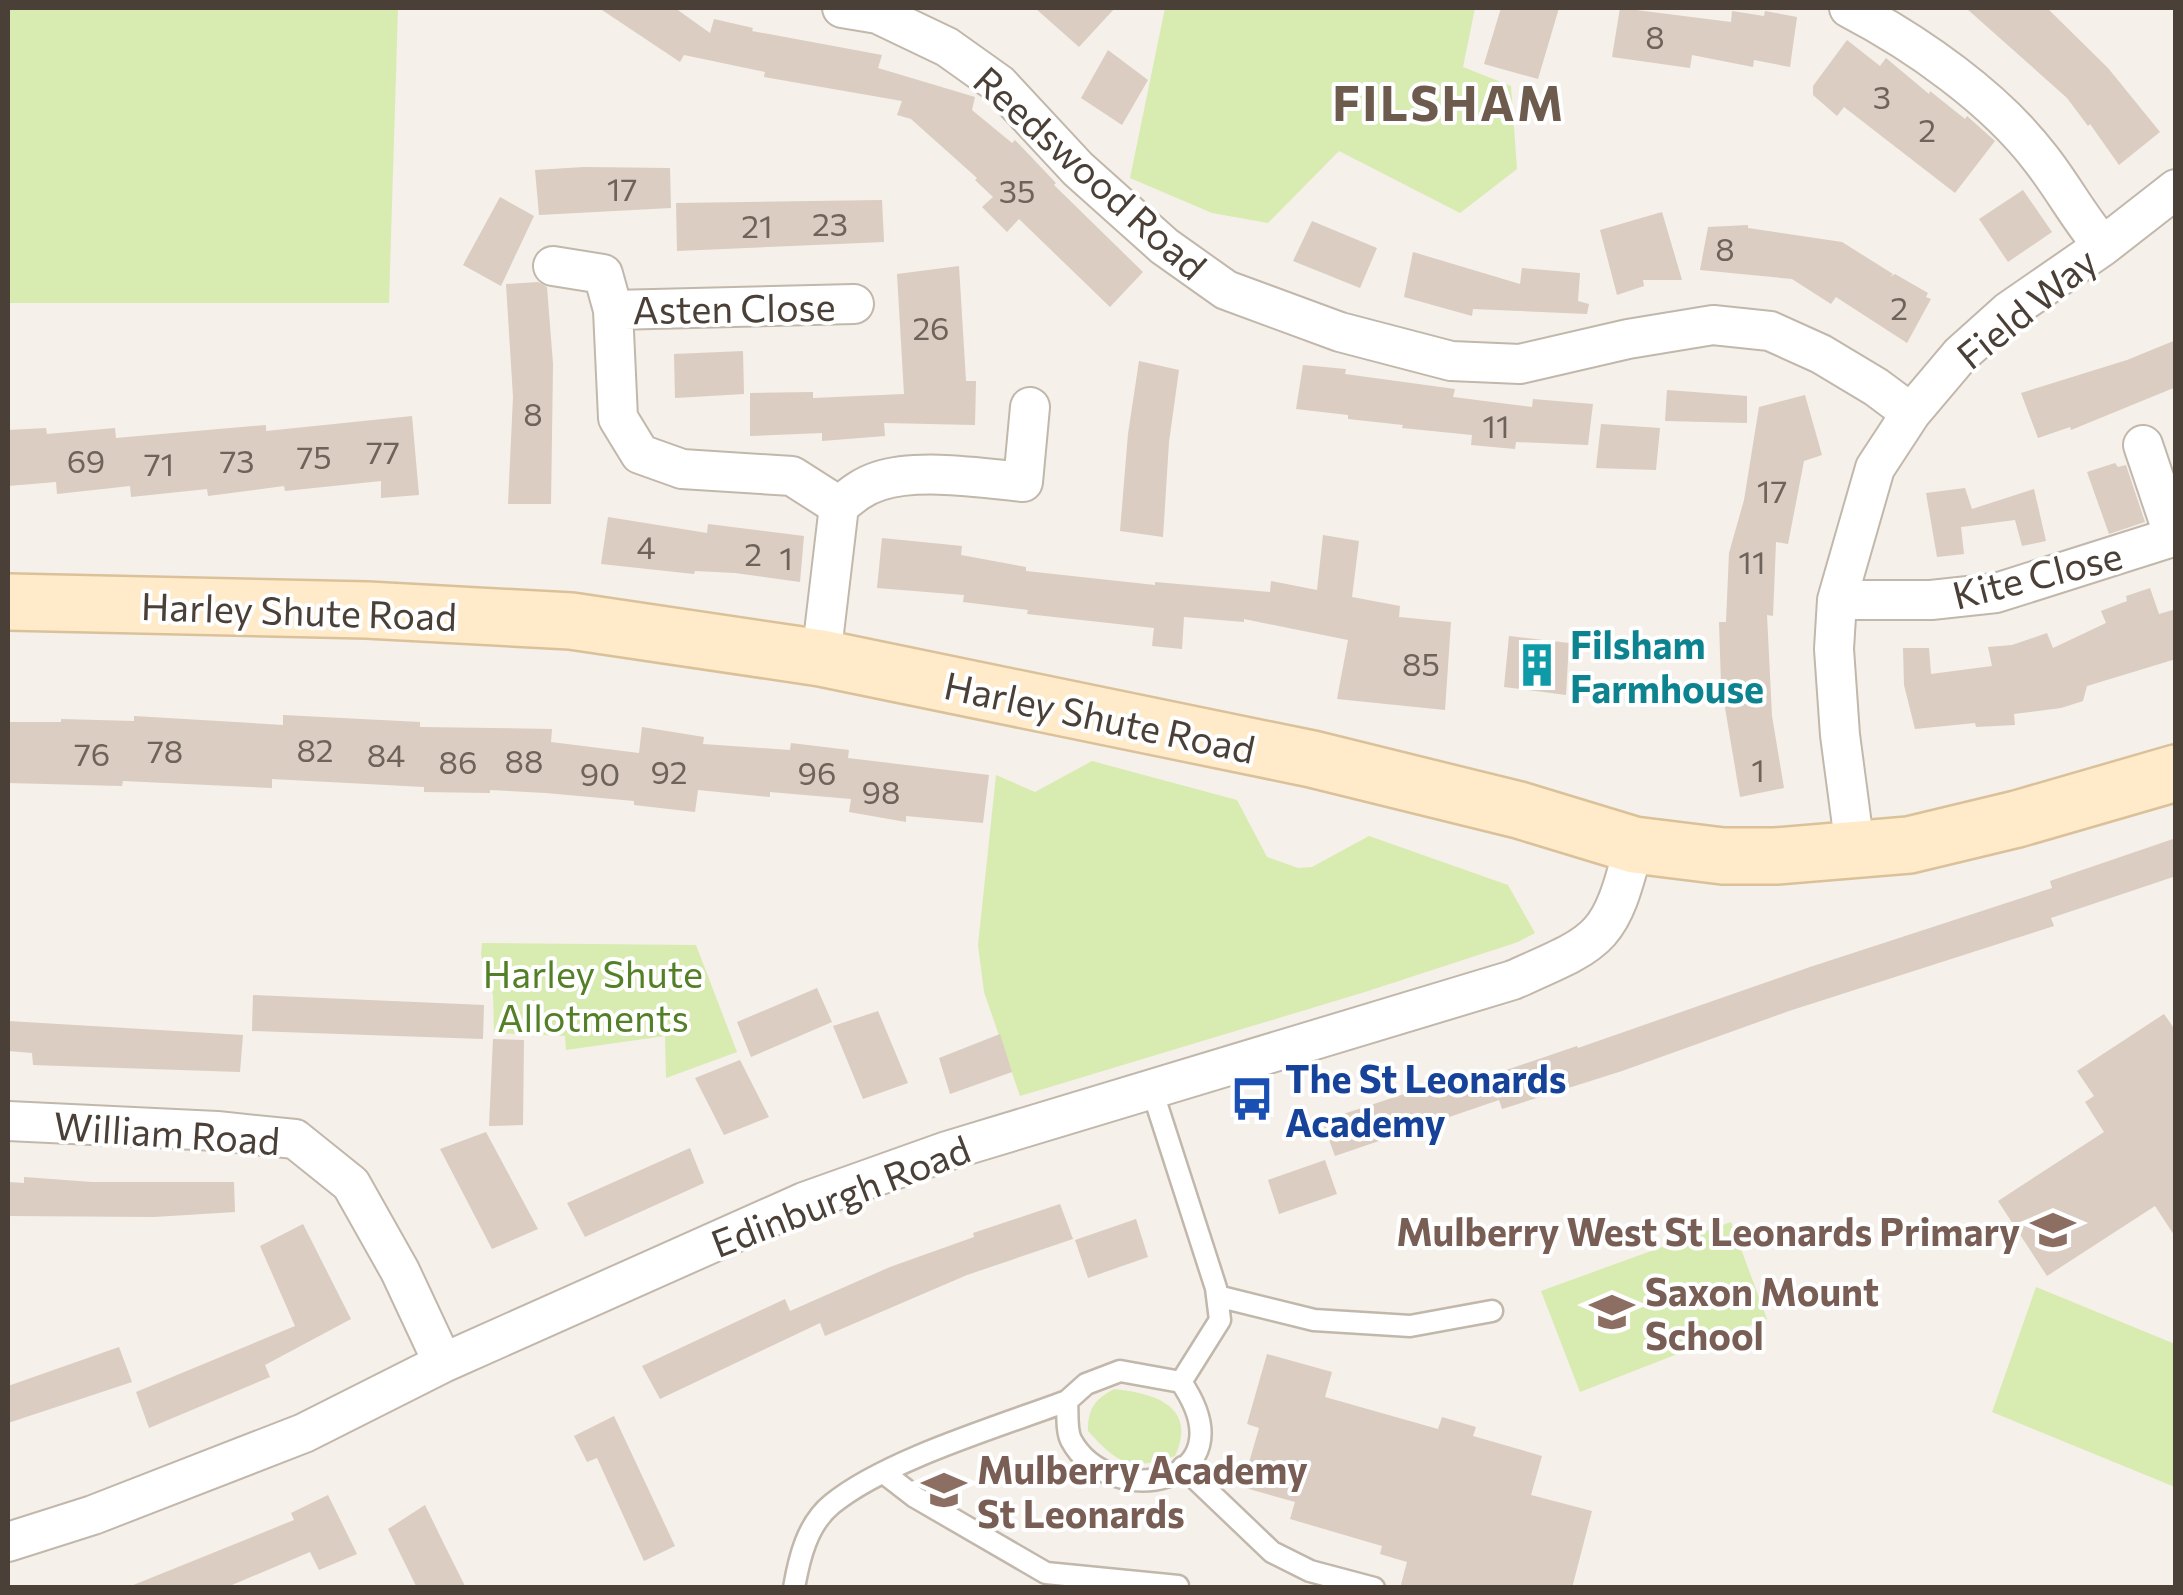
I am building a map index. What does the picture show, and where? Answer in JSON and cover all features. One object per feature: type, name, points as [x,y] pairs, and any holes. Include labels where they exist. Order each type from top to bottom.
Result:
[{"type":"main road","name":"Harley Shute Road","points":[[8,602],[367,610],[571,621],[821,658],[1312,760],[1519,810],[1634,845],[1724,856],[1776,856],[1909,845],[2017,820],[2176,773]]},
{"type":"street","name":"Reedswood Road","points":[[842,8],[878,14],[947,47],[999,84],[1078,169],[1164,246],[1226,290],[1340,332],[1451,361],[1520,364],[1713,324],[1770,330],[1835,362],[1911,413]]},
{"type":"street","points":[[1850,8],[1892,30],[1976,92],[2040,157],[2079,218],[2103,246]]},
{"type":"street","name":"Field Way","points":[[1855,848],[1834,649],[1837,600],[1875,468],[1911,413],[1960,354],[2008,312],[2176,189]]},
{"type":"street","name":"Asten Close","points":[[553,266],[602,274],[614,310],[618,418],[640,454],[682,469],[792,476],[839,506]]},
{"type":"street","name":"Asten Close","points":[[614,310],[854,304]]},
{"type":"street","points":[[821,658],[839,506],[861,488],[883,479],[951,475],[1023,482],[1030,406]]},
{"type":"street","name":"Kite Close","points":[[1837,600],[1931,600],[1996,593],[2175,536],[2143,445]]},
{"type":"street","name":"Edinburgh Road","points":[[8,1542],[93,1515],[304,1433],[442,1362],[804,1202],[947,1150],[1513,980],[1576,952],[1605,930],[1622,895],[1634,845]]},
{"type":"street","name":"William Road","points":[[8,1121],[217,1131],[295,1140],[351,1184],[400,1270],[442,1362]]},
{"type":"lane","points":[[1152,1090],[1192,1206],[1220,1320],[1182,1382]]},
{"type":"lane","points":[[1217,1296],[1314,1320],[1410,1326],[1492,1312]]},
{"type":"lane","points":[[794,1587],[800,1550],[829,1506],[884,1473],[1068,1401],[1086,1384],[1120,1372],[1182,1382],[1197,1405],[1204,1435],[1194,1458],[1172,1476],[1156,1481],[1126,1479],[1092,1464],[1069,1438],[1068,1401]]},
{"type":"lane","points":[[1183,1467],[1272,1552],[1310,1571],[1374,1588]]},
{"type":"lane","points":[[884,1473],[915,1497],[1046,1574],[1178,1586]]},
{"type":"green space","points":[[8,8],[398,8],[389,303],[8,303]]},
{"type":"green space","points":[[1165,8],[1475,8],[1463,67],[1511,86],[1517,169],[1460,213],[1339,151],[1268,223],[1212,213],[1130,178]]},
{"type":"green space","points":[[1092,761],[1237,800],[1267,857],[1298,868],[1312,867],[1369,836],[1508,885],[1535,933],[1365,992],[1020,1096],[984,992],[978,945],[996,775],[1035,792]]},
{"type":"green space","name":"Harley Shute Allotments","points":[[482,943],[696,945],[737,1052],[666,1078],[665,1036],[566,1050],[565,1036],[494,1033],[493,995],[481,955]]},
{"type":"green space","points":[[1731,1222],[1767,1319],[1580,1392],[1541,1291]]},
{"type":"green space","points":[[2036,1287],[2175,1344],[2175,1487],[1992,1412]]},
{"type":"green space","points":[[1114,1389],[1144,1394],[1168,1405],[1181,1425],[1175,1456],[1147,1463],[1126,1462],[1088,1431],[1094,1406]]},
{"type":"building","points":[[599,8],[675,8],[710,33],[714,19],[753,28],[752,31],[882,55],[878,68],[975,97],[972,110],[1012,143],[1015,140],[1054,185],[1143,272],[1110,307],[1019,219],[1007,232],[982,207],[993,197],[977,178],[911,119],[897,115],[902,101],[764,77],[765,72],[684,55],[680,62]]},
{"type":"building","points":[[1035,8],[1115,8],[1079,47]]},
{"type":"building","points":[[1501,8],[1559,8],[1538,79],[1484,64]]},
{"type":"building","points":[[1620,8],[1731,22],[1732,11],[1764,16],[1765,11],[1797,17],[1790,67],[1754,60],[1753,67],[1692,55],[1690,68],[1612,57]]},
{"type":"building","points":[[1966,8],[2047,8],[2108,68],[2160,132],[2119,165],[2067,98]]},
{"type":"building","points":[[1847,40],[1880,66],[1886,58],[1995,141],[1955,193],[1844,107],[1837,116],[1813,95],[1813,86]]},
{"type":"building","points":[[1108,50],[1148,80],[1122,125],[1081,98]]},
{"type":"building","points":[[670,168],[671,208],[539,215],[535,170]]},
{"type":"building","points":[[2023,190],[2052,232],[2008,262],[1979,219]]},
{"type":"building","points":[[500,197],[534,216],[501,286],[463,265]]},
{"type":"building","points":[[882,200],[884,242],[677,251],[676,203]]},
{"type":"building","points":[[1662,212],[1682,280],[1643,280],[1644,286],[1617,295],[1600,230]]},
{"type":"building","points":[[1312,221],[1377,248],[1360,288],[1293,261]]},
{"type":"building","points":[[1748,225],[1842,242],[1893,274],[1890,277],[1895,274],[1928,293],[1926,297],[1931,299],[1907,343],[1836,297],[1831,304],[1792,279],[1700,270],[1708,227]]},
{"type":"building","points":[[1413,252],[1520,284],[1522,268],[1580,273],[1578,301],[1589,304],[1587,314],[1473,309],[1472,316],[1404,297]]},
{"type":"building","points":[[959,266],[966,381],[976,381],[975,425],[884,423],[885,436],[822,441],[822,433],[750,436],[750,393],[813,392],[813,398],[904,394],[897,274]]},
{"type":"building","points":[[538,282],[547,287],[553,364],[551,504],[508,504],[513,397],[506,284]]},
{"type":"building","points":[[2176,340],[2176,387],[2071,430],[2070,427],[2038,438],[2021,393],[2127,360]]},
{"type":"building","points":[[743,351],[744,394],[675,398],[674,354]]},
{"type":"building","points":[[1139,361],[1179,370],[1169,442],[1163,537],[1120,531]]},
{"type":"building","points":[[1303,365],[1455,389],[1453,397],[1532,407],[1533,399],[1593,404],[1588,445],[1516,442],[1515,449],[1471,445],[1472,435],[1402,428],[1403,425],[1348,419],[1348,415],[1296,409]]},
{"type":"building","points":[[1667,390],[1747,396],[1747,423],[1665,421]]},
{"type":"building","points":[[1805,395],[1822,455],[1804,461],[1788,544],[1776,542],[1773,616],[1767,615],[1772,716],[1784,788],[1740,797],[1721,684],[1719,622],[1726,622],[1729,553],[1744,500],[1759,407]]},
{"type":"building","points":[[412,416],[419,495],[381,498],[381,481],[285,491],[284,486],[208,496],[207,489],[131,497],[130,486],[57,494],[56,482],[8,486],[8,430],[46,428],[47,434],[115,428],[116,438],[266,425],[266,431]]},
{"type":"building","points":[[1601,424],[1660,428],[1656,470],[1596,468]]},
{"type":"building","points":[[2115,463],[2118,467],[2126,465],[2145,522],[2109,534],[2087,472]]},
{"type":"building","points":[[1965,488],[1972,509],[2034,489],[2046,541],[2022,546],[2015,520],[1961,527],[1964,554],[1937,557],[1926,493]]},
{"type":"building","points":[[608,517],[707,533],[708,524],[804,536],[800,582],[735,573],[694,574],[601,564]]},
{"type":"building","points":[[1323,535],[1359,541],[1352,597],[1400,606],[1399,617],[1451,622],[1445,710],[1337,699],[1348,640],[1244,619],[1184,617],[1182,649],[1152,646],[1154,628],[1027,614],[1028,610],[963,602],[964,595],[877,588],[882,538],[962,546],[961,555],[1026,567],[1026,571],[1270,592],[1271,581],[1317,590]]},
{"type":"building","points":[[2150,588],[2159,614],[2176,609],[2176,659],[2087,686],[2083,701],[2014,714],[2015,725],[1976,727],[1975,723],[1915,729],[1904,685],[1903,648],[1929,648],[1931,674],[1992,666],[1988,647],[2012,645],[2047,633],[2053,648],[2106,623],[2101,611]]},
{"type":"building","name":"Filsham Farmhouse","points":[[1509,636],[1569,643],[1566,695],[1504,687]]},
{"type":"building","points":[[283,715],[420,722],[420,727],[552,729],[551,742],[639,753],[642,727],[704,737],[703,744],[790,750],[791,743],[849,750],[848,758],[989,775],[983,823],[906,816],[906,822],[849,812],[851,799],[770,792],[770,797],[698,790],[695,812],[634,805],[634,801],[546,793],[424,792],[424,787],[272,779],[272,788],[123,781],[122,786],[8,783],[8,722],[134,721],[134,716],[283,725]]},
{"type":"building","points":[[2176,838],[2176,876],[2051,918],[2054,926],[1789,1011],[1622,1071],[1502,1109],[1499,1100],[1335,1156],[1322,1121],[1468,1073],[1471,1082],[1578,1048],[2052,888],[2050,881]]},
{"type":"building","points":[[817,988],[832,1022],[751,1057],[737,1022]]},
{"type":"building","points":[[253,995],[484,1005],[483,1039],[252,1031]]},
{"type":"building","points":[[878,1011],[908,1083],[863,1099],[833,1026]]},
{"type":"building","points":[[2164,1014],[2176,1031],[2176,1238],[2155,1206],[2047,1276],[1998,1201],[2104,1132],[2085,1102],[2094,1096],[2077,1071]]},
{"type":"building","points":[[8,1021],[243,1035],[240,1072],[33,1065],[32,1053],[8,1051]]},
{"type":"building","points":[[1000,1034],[1012,1072],[950,1094],[939,1058]]},
{"type":"building","points":[[493,1039],[524,1040],[523,1125],[489,1126]]},
{"type":"building","points":[[740,1060],[769,1117],[724,1135],[695,1078]]},
{"type":"building","points":[[486,1132],[538,1229],[492,1249],[440,1149]]},
{"type":"building","points":[[690,1148],[704,1183],[585,1237],[567,1203]]},
{"type":"building","points":[[1325,1160],[1337,1194],[1279,1214],[1268,1180]]},
{"type":"building","points":[[24,1177],[92,1182],[234,1182],[235,1212],[154,1217],[8,1216],[8,1182],[24,1183]]},
{"type":"building","points":[[1060,1204],[1073,1239],[967,1275],[825,1336],[820,1323],[660,1399],[642,1366],[785,1299],[790,1311],[890,1267],[974,1237],[973,1233]]},
{"type":"building","points":[[1136,1219],[1148,1257],[1088,1278],[1075,1240]]},
{"type":"building","points":[[303,1224],[351,1319],[265,1365],[270,1377],[149,1428],[136,1392],[295,1326],[260,1246]]},
{"type":"building","points":[[119,1347],[132,1382],[8,1423],[8,1386]]},
{"type":"building","points":[[1267,1354],[1332,1372],[1325,1397],[1438,1429],[1442,1417],[1476,1427],[1473,1436],[1542,1456],[1531,1495],[1592,1511],[1572,1588],[1400,1588],[1407,1562],[1380,1554],[1382,1546],[1290,1519],[1295,1502],[1242,1487],[1259,1428],[1247,1424]]},
{"type":"building","points":[[614,1416],[675,1546],[644,1561],[597,1458],[587,1462],[574,1436]]},
{"type":"building","points":[[328,1495],[357,1554],[319,1570],[310,1552],[225,1588],[126,1588],[294,1520],[291,1513]]},
{"type":"building","points":[[425,1505],[466,1588],[417,1588],[388,1529]]},
{"type":"place","name":"Filsham Farmhouse","points":[[1537,665]]},
{"type":"place","name":"The St Leonards Academy","points":[[1252,1099]]},
{"type":"place","name":"Mulberry West St Leonards Primary","points":[[2053,1230]]},
{"type":"place","name":"Saxon Mount School","points":[[1612,1312]]},
{"type":"place","name":"Mulberry Academy St Leonards","points":[[944,1490]]},
{"type":"district","name":"FILSHAM","points":[[1449,101]]}]
